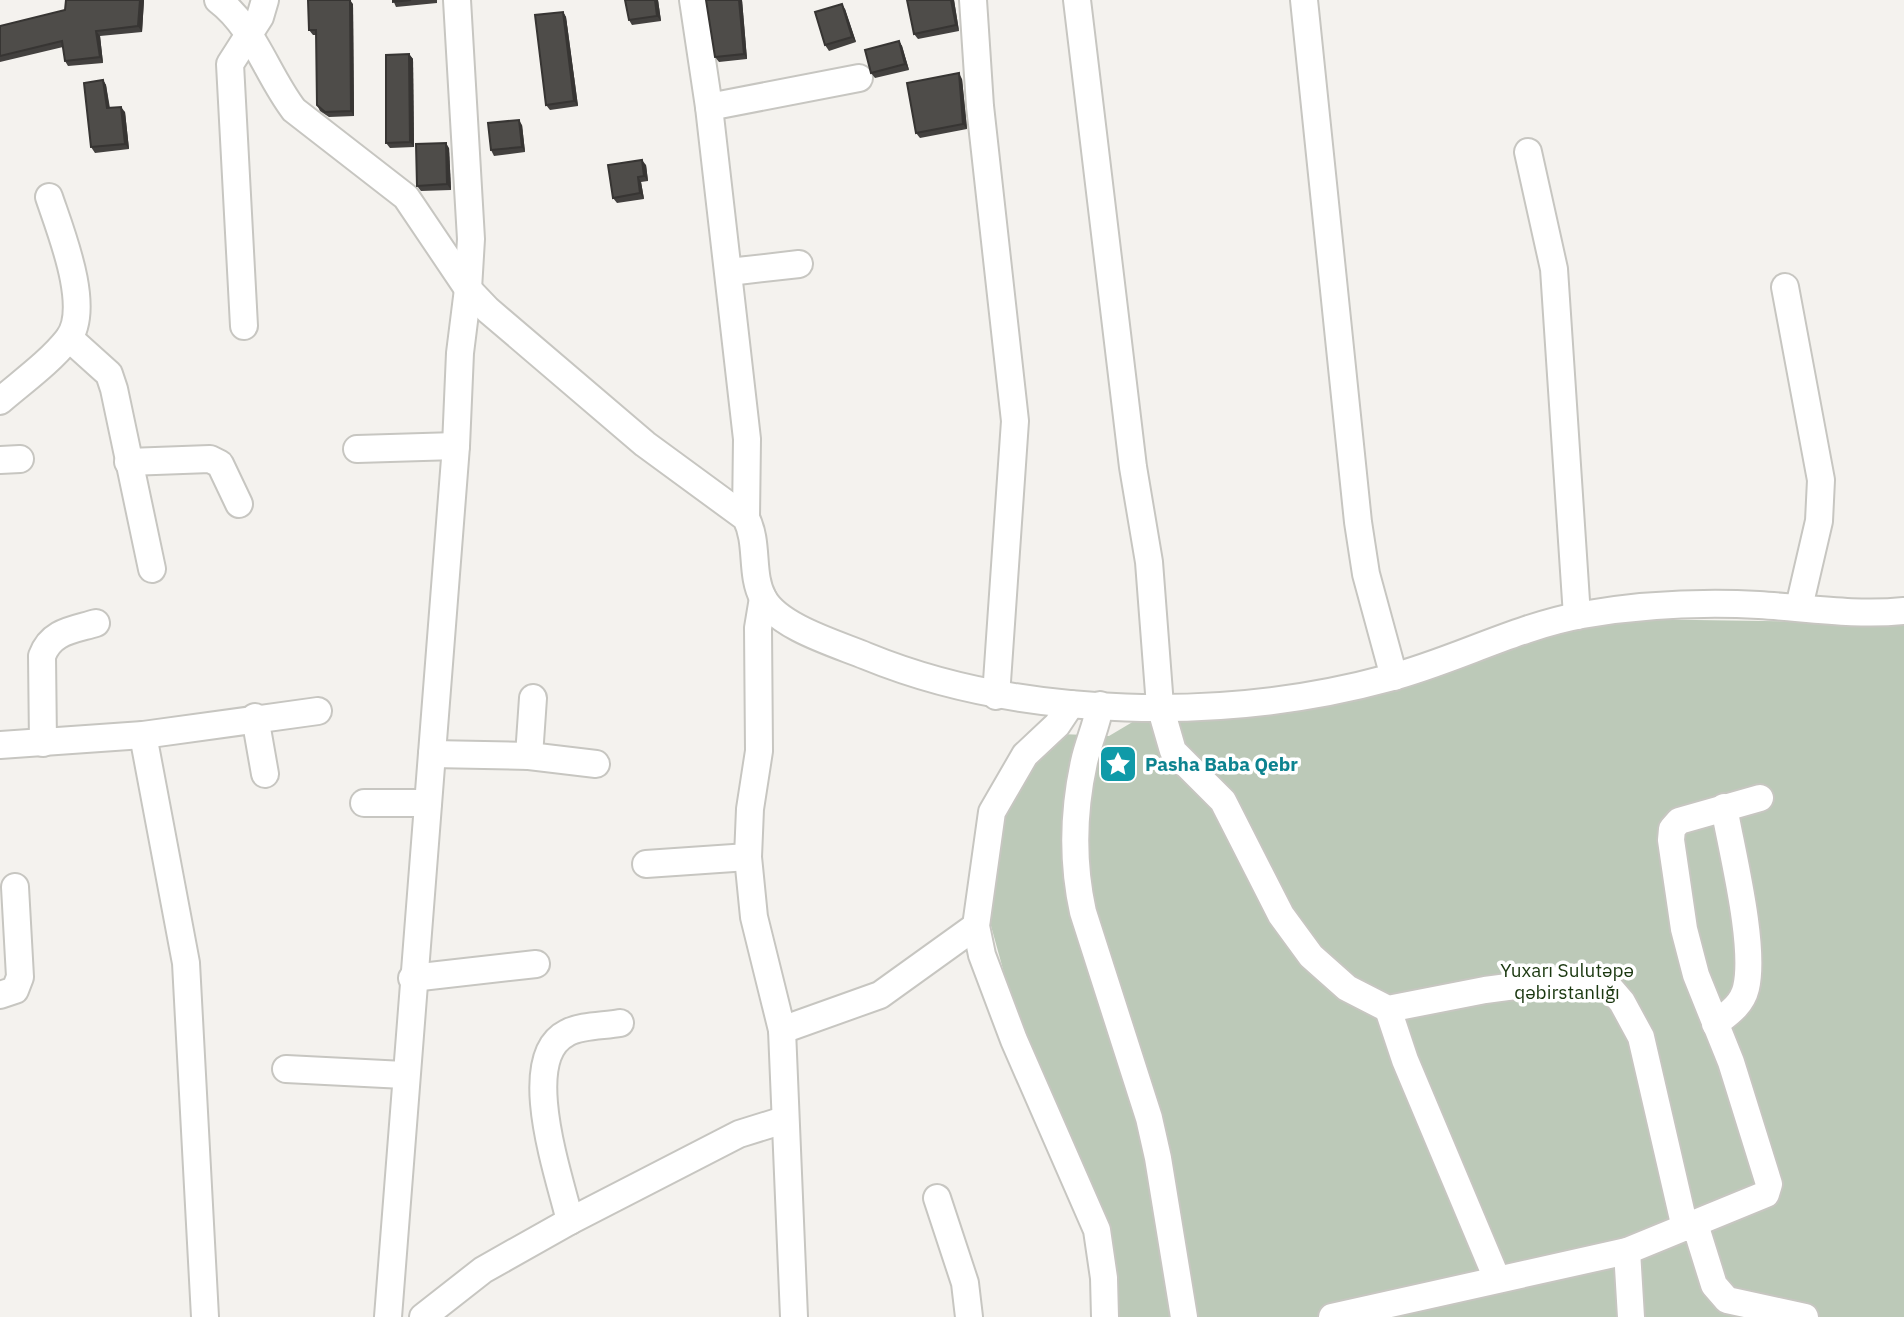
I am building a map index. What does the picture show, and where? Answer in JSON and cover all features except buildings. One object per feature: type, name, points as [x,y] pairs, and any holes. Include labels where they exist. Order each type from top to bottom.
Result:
[{"type":"street","points":[[218,0],[249,34],[280,92],[294,110],[406,197],[468,289],[515,334],[645,444],[746,518]]},
{"type":"street","points":[[244,326],[229,82],[234,54],[249,34],[265,0]]},
{"type":"street","points":[[388,1317],[404,1075],[432,754],[456,446],[460,353],[471,239],[457,0]]},
{"type":"street","points":[[693,0],[709,107],[747,439],[746,518],[754,538],[763,598],[758,628],[759,751],[750,809],[748,857],[754,917],[782,1030],[794,1317]]},
{"type":"street","points":[[973,0],[980,106],[1015,421],[996,696]]},
{"type":"street","points":[[1077,0],[1133,467],[1149,562],[1160,706],[1173,751],[1223,801],[1281,915],[1311,956],[1347,988],[1388,1009],[1570,978],[1583,977],[1604,981],[1622,1002],[1641,1037],[1690,1226],[1714,1286],[1727,1300],[1805,1317]]},
{"type":"street","points":[[1304,0],[1358,522],[1366,574],[1394,677]]},
{"type":"street","points":[[709,107],[859,78]]},
{"type":"street","points":[[1528,152],[1554,269],[1577,616]]},
{"type":"street","points":[[0,401],[69,338],[77,320],[78,302],[64,241],[49,197]]},
{"type":"street","points":[[729,272],[799,264]]},
{"type":"street","points":[[1785,287],[1821,480],[1819,521],[1799,607]]},
{"type":"street","points":[[69,338],[109,374],[120,413],[152,569]]},
{"type":"street","points":[[357,449],[456,446]]},
{"type":"street","points":[[128,462],[210,459],[220,464],[239,503]]},
{"type":"street","points":[[763,598],[790,623],[832,643],[923,677],[996,696],[1070,704],[1160,706],[1233,704],[1317,695],[1394,677],[1577,616],[1671,605],[1904,611]]},
{"type":"street","points":[[43,743],[42,656],[46,644],[56,635],[96,623]]},
{"type":"street","points":[[529,755],[533,698]]},
{"type":"street","points":[[1070,704],[1057,725],[1025,755],[992,812],[976,926],[982,955],[1014,1040],[1097,1230],[1104,1278],[1104,1317]]},
{"type":"street","points":[[1100,705],[1084,762],[1076,810],[1076,881],[1083,912],[1149,1118],[1184,1317]]},
{"type":"street","points":[[0,746],[143,735],[256,717],[318,712]]},
{"type":"street","points":[[256,717],[265,774]]},
{"type":"street","points":[[143,735],[186,963],[205,1317]]},
{"type":"street","points":[[432,754],[529,755],[596,764]]},
{"type":"street","points":[[1332,1317],[1628,1251],[1766,1194],[1769,1184],[1731,1062],[1696,975],[1684,929],[1671,840],[1671,829],[1679,821],[1760,798]]},
{"type":"street","points":[[364,803],[428,803]]},
{"type":"street","points":[[1715,1024],[1738,1006],[1746,988],[1747,953],[1738,879],[1724,807]]},
{"type":"street","points":[[646,863],[748,857]]},
{"type":"street","points":[[0,995],[15,990],[20,977],[15,887]]},
{"type":"street","points":[[782,1030],[880,995],[976,926]]},
{"type":"street","points":[[412,978],[536,964]]},
{"type":"street","points":[[1388,1009],[1405,1060],[1497,1279]]},
{"type":"street","points":[[570,1221],[542,1095],[544,1066],[552,1043],[568,1031],[620,1023]]},
{"type":"street","points":[[286,1069],[404,1075]]},
{"type":"street","points":[[423,1317],[483,1270],[570,1221],[739,1134],[784,1120]]},
{"type":"street","points":[[937,1198],[965,1283],[969,1317]]},
{"type":"street","points":[[1628,1251],[1631,1317]]},
{"type":"green space","name":"Yuxarı Sulutəpə qəbirstanlığı","points":[[1628,619],[1904,623],[1904,1317],[1117,1317],[1102,1229],[1082,1160],[1022,1038],[988,915],[999,818],[1024,770],[1061,734],[1109,736],[1146,714],[1193,718],[1546,635]]},
{"type":"place","name":"Pasha Baba Qebr","points":[[1118,764]]}]
